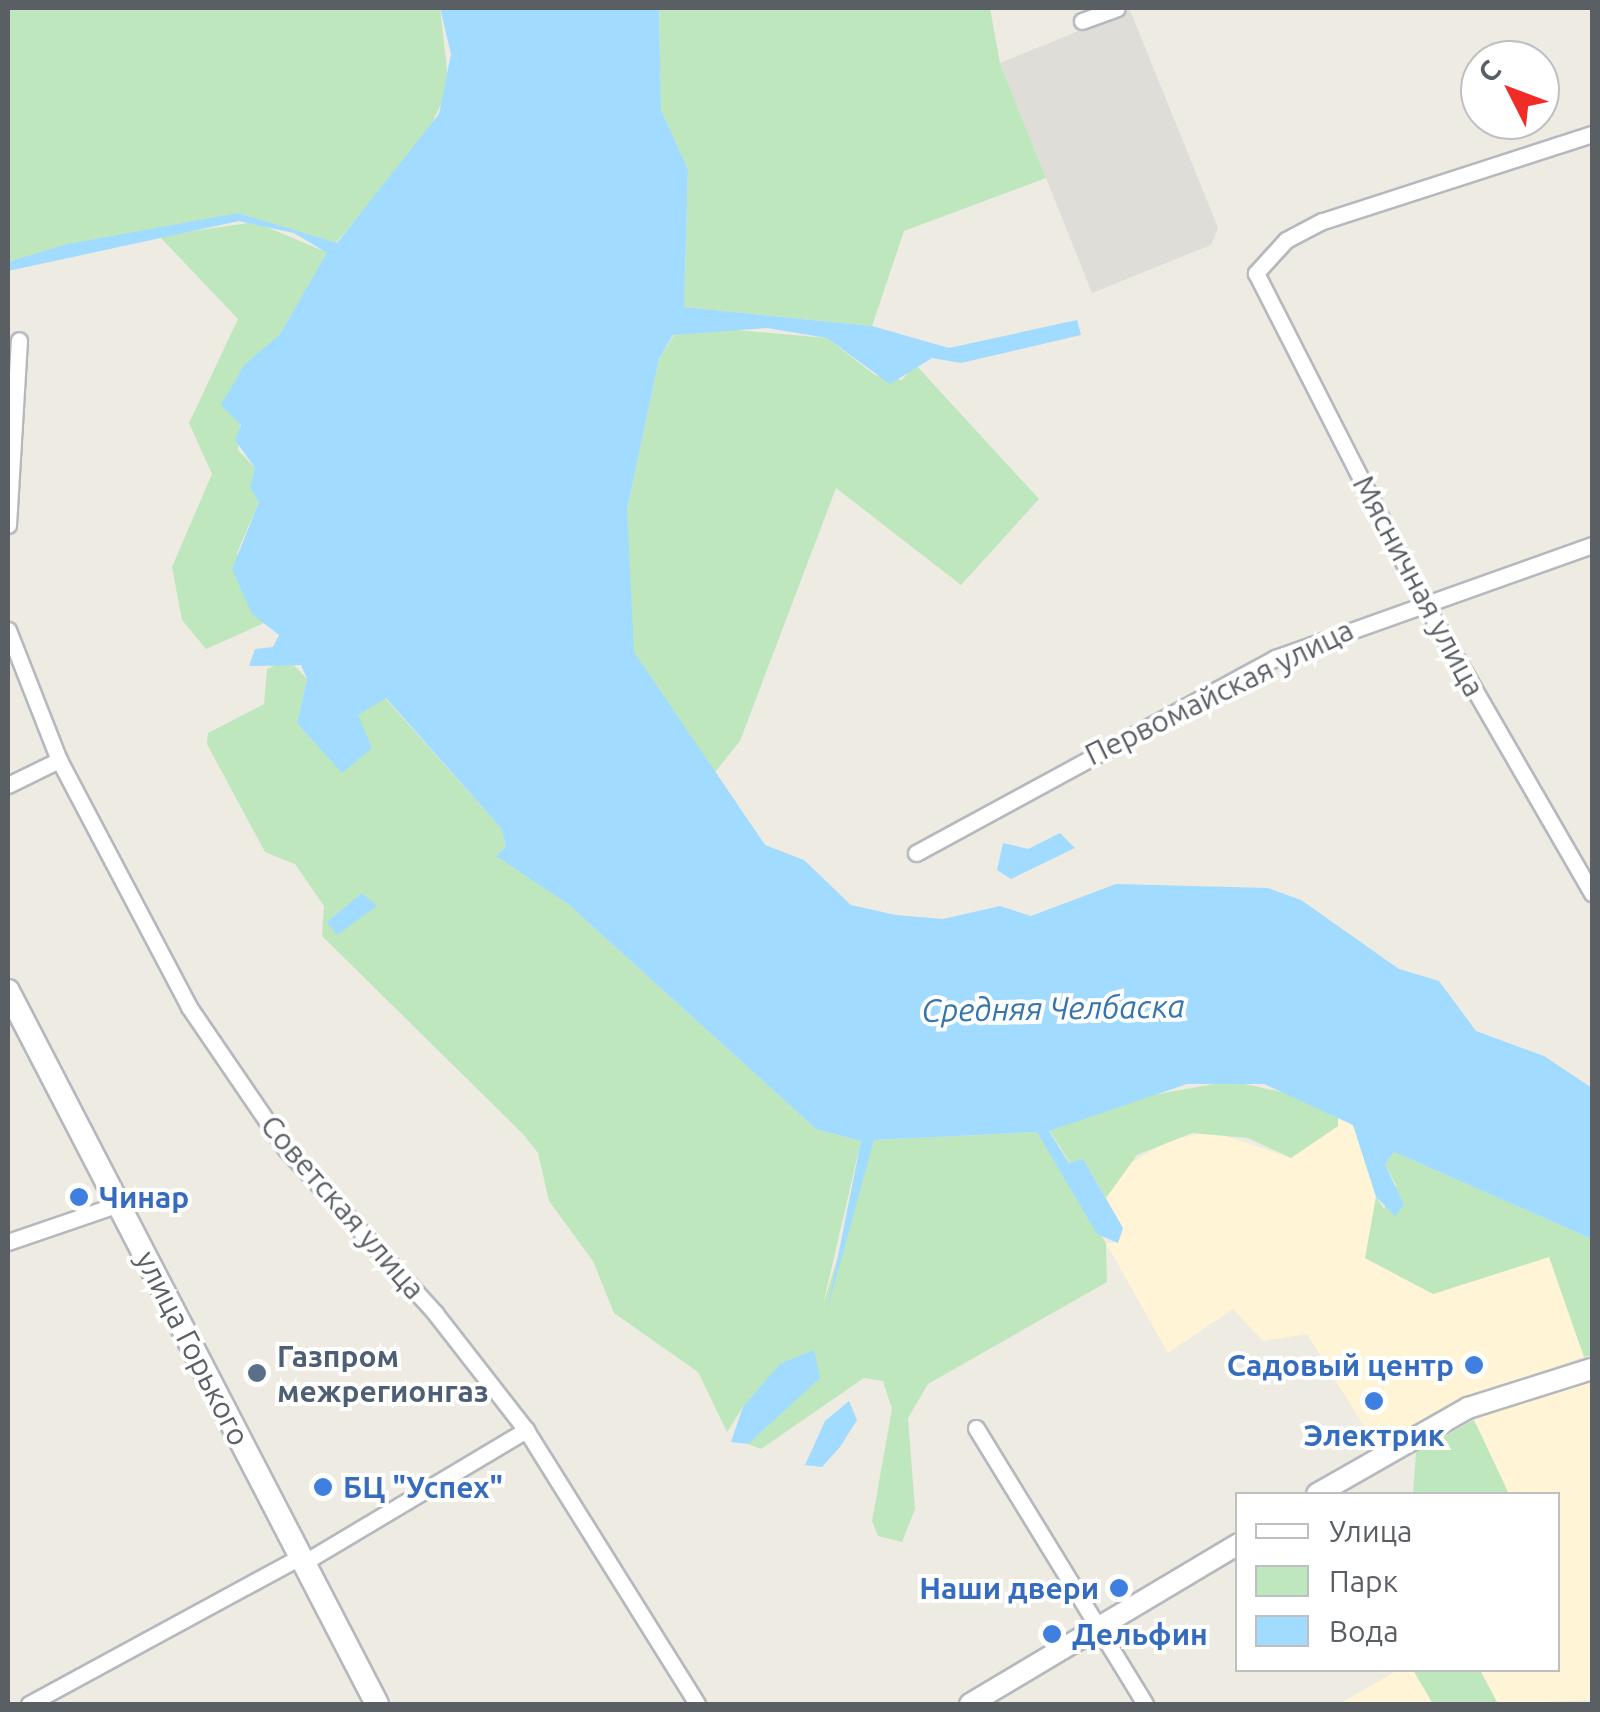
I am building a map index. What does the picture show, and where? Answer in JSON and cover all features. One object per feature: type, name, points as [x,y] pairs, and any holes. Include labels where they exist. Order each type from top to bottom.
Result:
[{"type":"main road","name":"улица Горького","points":[[8,991],[378,1704]]},
{"type":"street","points":[[1082,20],[1117,8]]},
{"type":"street","name":"Мясничная улица","points":[[1592,134],[1302,229],[1256,273],[1425,604],[1592,893]]},
{"type":"street","points":[[8,524],[19,340]]},
{"type":"street","name":"Первомайская улица","points":[[916,853],[1275,658],[1592,545]]},
{"type":"street","name":"Советская улица","points":[[8,630],[59,760],[190,1007],[286,1149],[435,1313],[526,1430],[697,1704]]},
{"type":"street","points":[[8,786],[59,760]]},
{"type":"street","points":[[8,1242],[119,1204]]},
{"type":"street","points":[[1321,1492],[1468,1408],[1592,1369]]},
{"type":"street","points":[[976,1428],[1146,1704]]},
{"type":"street","points":[[29,1704],[302,1560],[526,1430]]},
{"type":"street","points":[[970,1704],[1101,1630],[1235,1546]]},
{"type":"shaded area","points":[[1130,10],[1218,228],[1211,245],[1092,293],[1000,63]]},
{"type":"shaded area","points":[[1338,1116],[1362,1133],[1376,1197],[1365,1258],[1433,1294],[1549,1257],[1584,1357],[1466,1398],[1375,1444],[1307,1334],[1263,1341],[1233,1309],[1168,1353],[1106,1243],[1118,1243],[1123,1228],[1106,1198],[1121,1169],[1168,1141],[1211,1131],[1291,1158],[1338,1126]]},
{"type":"shaded area","points":[[1592,1378],[1592,1700],[1498,1704],[1481,1672],[1560,1672],[1560,1492],[1508,1492],[1474,1420]]},
{"type":"shaded area","points":[[1395,1672],[1414,1672],[1433,1704],[1339,1704]]},
{"type":"green space","points":[[8,8],[440,8],[449,87],[426,136],[336,243],[238,213],[8,262]]},
{"type":"green space","points":[[659,8],[990,8],[1000,63],[1046,178],[904,231],[872,326],[684,307],[688,169],[661,110]]},
{"type":"green space","points":[[255,222],[328,253],[280,334],[245,364],[238,450],[255,468],[259,502],[237,553],[241,587],[271,620],[206,649],[182,620],[172,567],[212,474],[189,423],[238,319],[159,236]]},
{"type":"green space","points":[[715,328],[827,338],[875,375],[902,380],[915,364],[1039,499],[961,585],[836,488],[740,741],[711,777],[634,652],[625,597],[627,510],[659,359],[674,335]]},
{"type":"green space","points":[[288,659],[307,679],[297,723],[325,753],[362,730],[357,715],[369,702],[385,698],[501,828],[506,846],[497,855],[568,904],[816,1129],[861,1141],[823,1305],[874,1140],[1037,1132],[1106,1243],[1107,1282],[928,1384],[908,1418],[915,1509],[902,1542],[878,1536],[872,1521],[892,1409],[883,1381],[864,1378],[761,1449],[748,1444],[794,1395],[743,1407],[727,1432],[698,1372],[614,1313],[593,1261],[549,1201],[538,1153],[523,1134],[322,936],[324,906],[295,864],[265,852],[207,744],[208,733],[264,704],[267,669]]},
{"type":"green space","points":[[1231,1081],[1308,1098],[1338,1116],[1338,1126],[1291,1158],[1248,1138],[1192,1133],[1137,1155],[1106,1198],[1083,1160],[1070,1163],[1049,1130],[1119,1101]]},
{"type":"green space","points":[[1394,1152],[1592,1239],[1592,1355],[1584,1357],[1549,1257],[1433,1294],[1365,1258],[1376,1197],[1384,1209],[1396,1185],[1385,1164]]},
{"type":"green space","points":[[1474,1420],[1508,1492],[1413,1492],[1416,1452]]},
{"type":"green space","points":[[1414,1672],[1481,1672],[1498,1704],[1433,1704]]},
{"type":"water","name":"Средняя Челбаска","points":[[440,8],[659,8],[661,110],[688,169],[684,307],[872,326],[949,348],[1077,320],[1081,335],[961,363],[932,358],[890,384],[827,338],[767,328],[673,335],[659,359],[627,510],[634,652],[765,845],[804,860],[851,905],[896,915],[943,919],[1000,906],[1031,916],[1116,884],[1268,888],[1301,900],[1399,969],[1439,981],[1476,1031],[1544,1056],[1592,1088],[1592,1239],[1394,1152],[1385,1164],[1404,1205],[1395,1216],[1376,1197],[1353,1125],[1264,1084],[1187,1084],[1049,1131],[1069,1163],[1083,1159],[1123,1228],[1118,1243],[1097,1234],[1037,1132],[874,1140],[827,1311],[861,1141],[816,1129],[568,904],[496,856],[506,846],[501,828],[386,698],[358,715],[372,748],[342,773],[297,723],[307,679],[301,665],[249,666],[255,649],[273,647],[279,635],[252,614],[232,569],[259,502],[250,487],[255,468],[235,440],[241,425],[221,405],[245,364],[280,334],[327,253],[294,233],[239,221],[8,271],[8,262],[68,244],[238,213],[337,243],[439,114],[451,54]]},
{"type":"water","points":[[1060,833],[1075,848],[1011,879],[997,870],[1003,843],[1028,849]]},
{"type":"water","points":[[362,893],[377,906],[337,935],[327,922]]},
{"type":"water","points":[[814,1350],[820,1378],[748,1444],[731,1442],[743,1407],[780,1364]]},
{"type":"water","points":[[849,1401],[857,1420],[840,1447],[822,1467],[805,1465],[825,1421]]},
{"type":"place","name":"Чинар","points":[[79,1197]]},
{"type":"place","name":"Садовый центр","points":[[1474,1365]]},
{"type":"place","name":"Газпром межрегионгаз","points":[[257,1373]]},
{"type":"place","name":"Электрик","points":[[1374,1401]]},
{"type":"place","name":"БЦ \"Успех\"","points":[[323,1487]]},
{"type":"place","name":"Наши двери","points":[[1119,1588]]},
{"type":"place","name":"Дельфин","points":[[1052,1634]]}]
